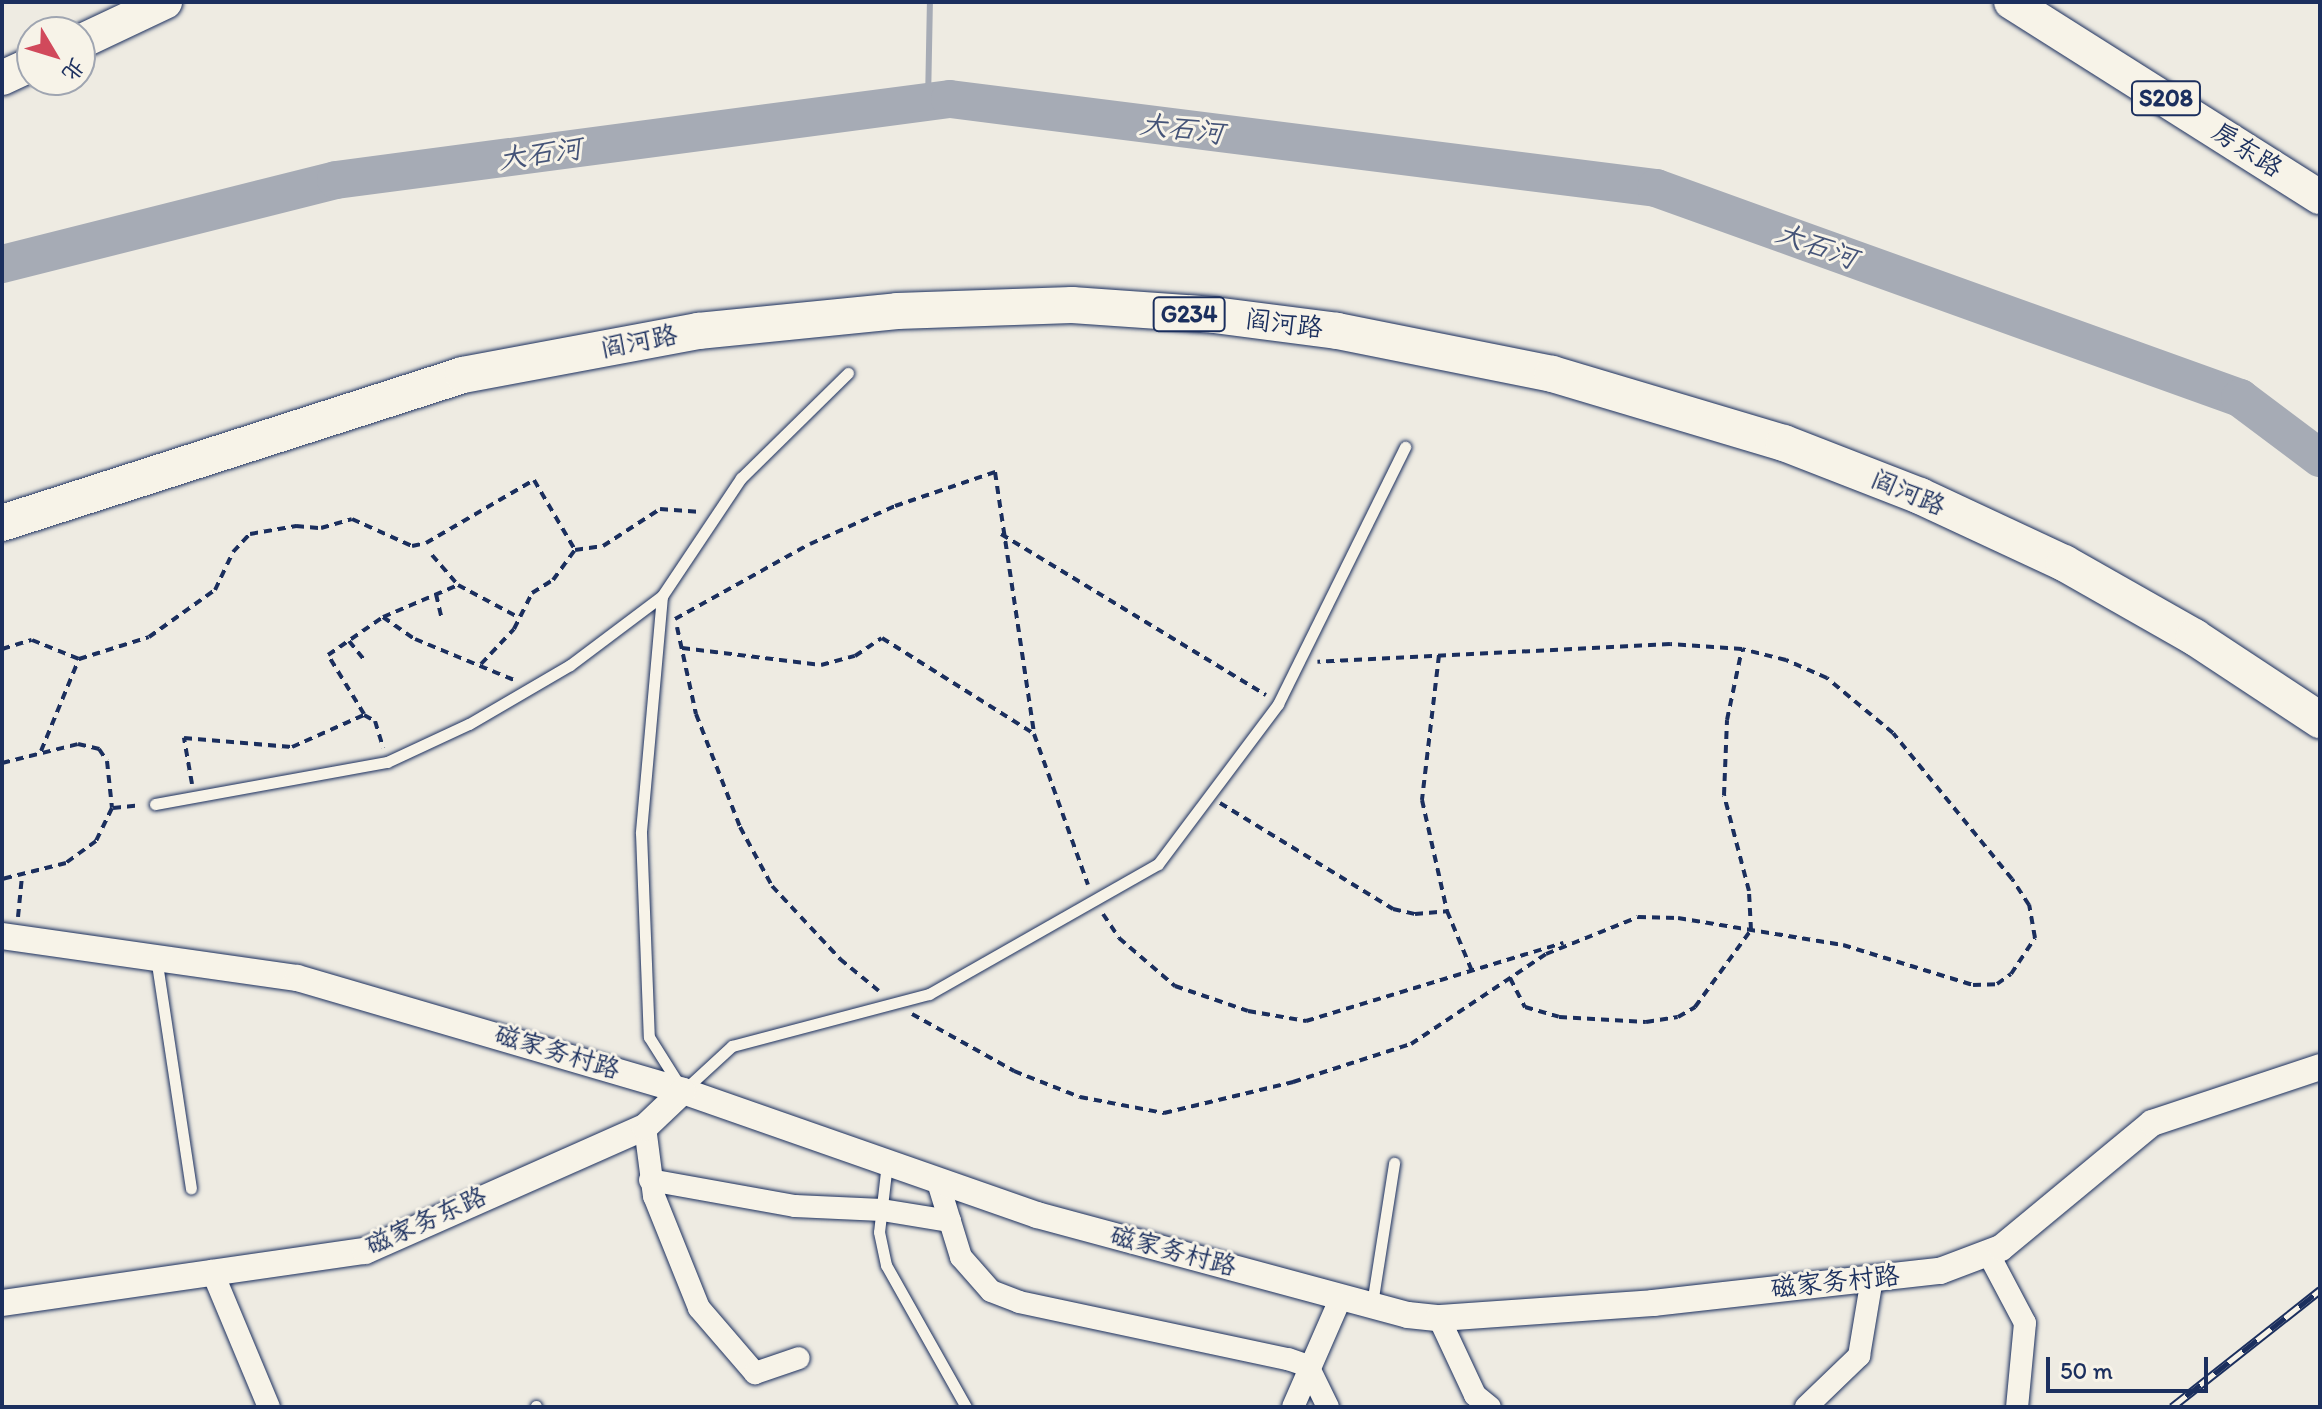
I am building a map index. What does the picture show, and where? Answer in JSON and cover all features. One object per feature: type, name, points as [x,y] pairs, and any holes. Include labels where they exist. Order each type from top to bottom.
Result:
[{"type":"highway","name":"阎河路","points":[[2,523],[463,375],[698,331],[897,311],[1072,305],[1214,315],[1337,331],[1552,374],[1784,443],[1920,496],[2064,563],[2194,637],[2320,720]]},
{"type":"main road","points":[[96,34],[165,2]]},
{"type":"main road","name":"房东路","points":[[2017,4],[2320,197]]},
{"type":"street","name":"磁家务村路","points":[[9,935],[297,978],[683,1091],[1037,1215],[1372,1305],[1439,1318],[1653,1303],[1940,1271],[2001,1248],[2152,1123],[2320,1067]]},
{"type":"street","name":"磁家务东路","points":[[2,1303],[365,1251],[645,1127],[683,1091]]},
{"type":"street","points":[[645,1127],[650,1180],[699,1308],[755,1373],[799,1358]]},
{"type":"street","points":[[937,1179],[961,1257],[991,1291],[1019,1302],[1308,1366]]},
{"type":"street","points":[[650,1180],[795,1206],[882,1210],[950,1221]]},
{"type":"street","points":[[1988,1253],[2025,1323],[2017,1407]]},
{"type":"street","points":[[212,1271],[269,1407]]},
{"type":"street","points":[[1806,1407],[1859,1356],[1872,1278]]},
{"type":"street","points":[[1293,1407],[1308,1366],[1341,1297]]},
{"type":"street","points":[[1439,1318],[1475,1395],[1490,1407]]},
{"type":"street","points":[[1308,1366],[1328,1407]]},
{"type":"lane","points":[[155,804],[387,762],[469,724],[530,689],[662,596],[741,478],[848,373]]},
{"type":"lane","points":[[662,596],[641,833],[649,1037],[683,1091],[732,1046],[929,994],[1158,864],[1278,704],[1405,447]]},
{"type":"lane","points":[[156,956],[191,1188]]},
{"type":"lane","points":[[887,1162],[882,1210],[886,1265],[966,1407]]},
{"type":"lane","points":[[1372,1305],[1394,1163]]},
{"type":"path","points":[[675,619],[810,544],[895,506],[995,472],[1001,534],[1034,734],[1094,900],[1119,938],[1175,986],[1248,1011],[1306,1021],[1572,941],[1638,917],[1751,930],[1843,945],[1973,985],[1997,984],[2011,974],[2035,938],[2029,905],[2012,879],[1893,733],[1827,678],[1742,649],[1670,644],[1298,663]]},
{"type":"path","points":[[2,649],[32,640],[79,659],[149,637],[215,590],[233,552],[250,534],[268,528],[321,528],[352,519],[412,546],[426,543],[534,480],[575,550]]},
{"type":"path","points":[[481,664],[514,629],[532,593],[553,580],[575,550],[603,546],[660,509],[720,513]]},
{"type":"path","points":[[1001,534],[1278,704]]},
{"type":"path","points":[[432,555],[458,585],[480,600],[518,617]]},
{"type":"path","points":[[387,762],[375,721],[364,715],[328,655],[383,617],[458,585]]},
{"type":"path","points":[[436,594],[441,616]]},
{"type":"path","points":[[662,596],[675,619],[696,714],[740,827],[772,886],[840,959],[894,1004],[1014,1071],[1080,1097],[1164,1113],[1293,1082],[1411,1044],[1572,941]]},
{"type":"path","points":[[383,617],[415,639],[481,664],[530,689]]},
{"type":"path","points":[[682,648],[821,665],[855,656],[882,638],[1034,734]]},
{"type":"path","points":[[349,641],[366,662]]},
{"type":"path","points":[[1510,978],[1525,1007],[1559,1017],[1646,1022],[1678,1017],[1695,1007],[1751,930],[1749,891],[1724,795],[1727,720],[1742,649]]},
{"type":"path","points":[[1439,655],[1422,800],[1447,911],[1472,971]]},
{"type":"path","points":[[41,751],[79,659]]},
{"type":"path","points":[[195,797],[184,738],[292,747],[364,715]]},
{"type":"path","points":[[2,763],[78,744],[99,749],[107,761],[112,808],[96,841],[66,863],[2,879]]},
{"type":"path","points":[[1209,795],[1312,864],[1393,909],[1415,914],[1447,911]]},
{"type":"path","points":[[112,808],[155,804]]},
{"type":"path","points":[[9,935],[22,876]]},
{"type":"waterway","points":[[928,102],[930,2]]},
{"type":"waterway","name":"大石河","points":[[2,264],[336,180],[950,99],[1656,188],[2240,398],[2320,458]]},
{"type":"railway","points":[[2172,1407],[2320,1290]]}]
